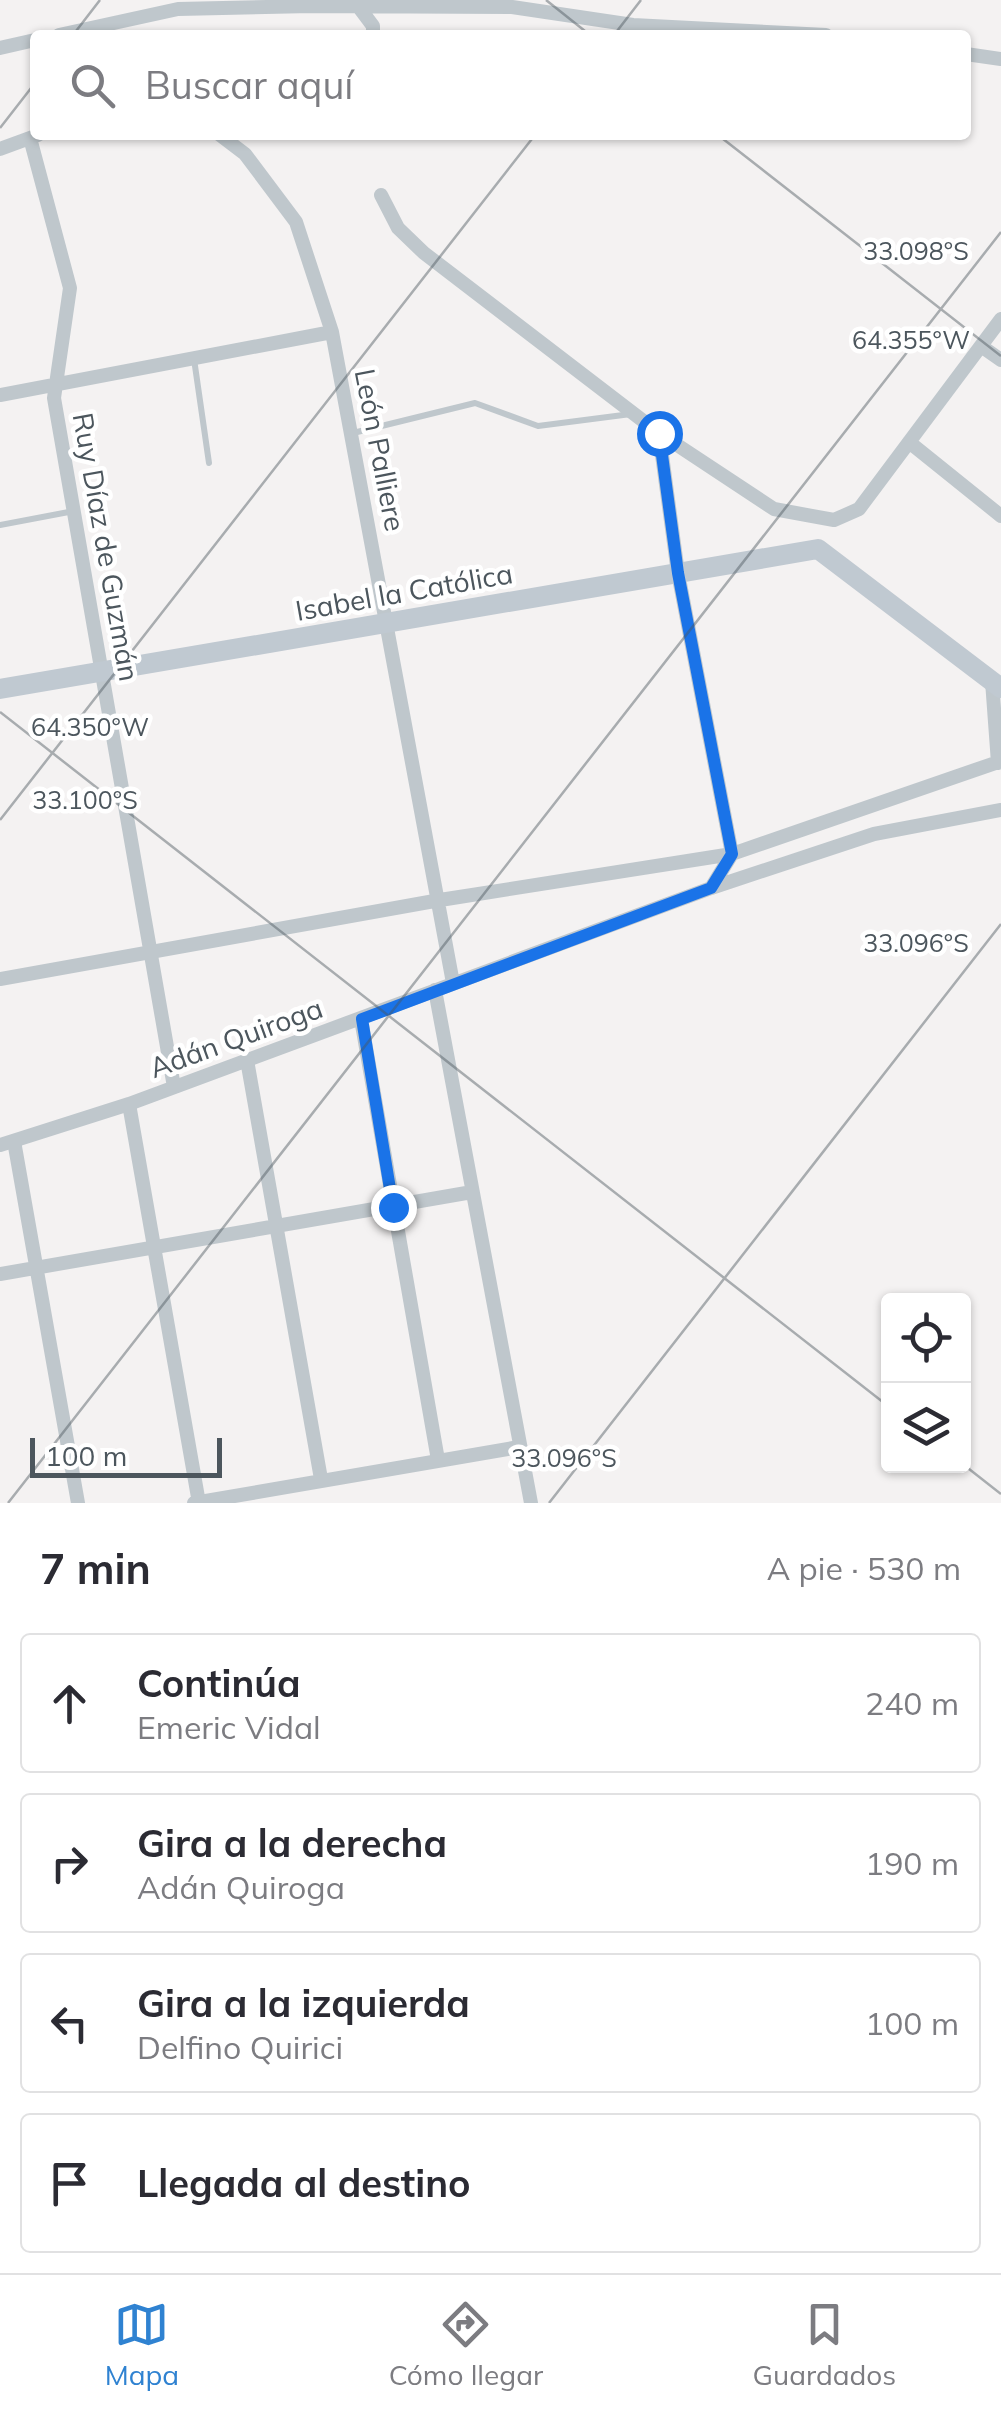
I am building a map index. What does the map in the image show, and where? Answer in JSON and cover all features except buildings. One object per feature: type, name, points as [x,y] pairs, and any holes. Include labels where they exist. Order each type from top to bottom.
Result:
[{"type":"main road","name":"Isabel la Católica","points":[[0,688],[818,549],[996,685]]},
{"type":"street","points":[[358,6],[373,30]]},
{"type":"street","points":[[121,28],[216,7],[358,6],[512,7],[633,24],[738,30]]},
{"type":"street","points":[[0,48],[30,41]]},
{"type":"street","points":[[971,55],[1001,60]]},
{"type":"street","points":[[0,149],[30,138]]},
{"type":"street","name":"Ruy Díaz de Guzmán","points":[[35,140],[70,288],[65,346],[54,384],[174,1087]]},
{"type":"street","name":"León Palliere","points":[[227,140],[245,154],[296,222],[332,332],[389,622],[452,983]]},
{"type":"street","points":[[381,195],[409,240],[633,414],[774,509],[834,520],[859,509],[1001,319]]},
{"type":"street","points":[[0,394],[332,332]]},
{"type":"street","points":[[981,346],[1001,360]]},
{"type":"street","points":[[659,433],[678,573],[732,854],[711,888]]},
{"type":"street","points":[[909,442],[1001,516]]},
{"type":"street","points":[[0,980],[440,900],[732,854],[999,762],[996,685]]},
{"type":"street","name":"Adán Quiroga","points":[[7,1143],[129,1104],[711,888],[874,834],[1001,810]]},
{"type":"street","points":[[820,826],[835,847]]},
{"type":"street","points":[[435,990],[531,1503]]},
{"type":"street","points":[[362,1019],[438,1460]]},
{"type":"street","points":[[248,1060],[321,1480]]},
{"type":"street","points":[[129,1104],[197,1503],[519,1447]]},
{"type":"street","points":[[7,1143],[37,1269],[78,1503]]},
{"type":"street","points":[[0,1274],[472,1192]]},
{"type":"lane","points":[[194,358],[210,463]]},
{"type":"lane","points":[[352,434],[475,404],[538,426],[633,414]]},
{"type":"lane","points":[[0,525],[76,511]]},
{"type":"route","points":[[393,1207],[362,1019],[711,888],[732,854],[678,573],[659,433]]}]
